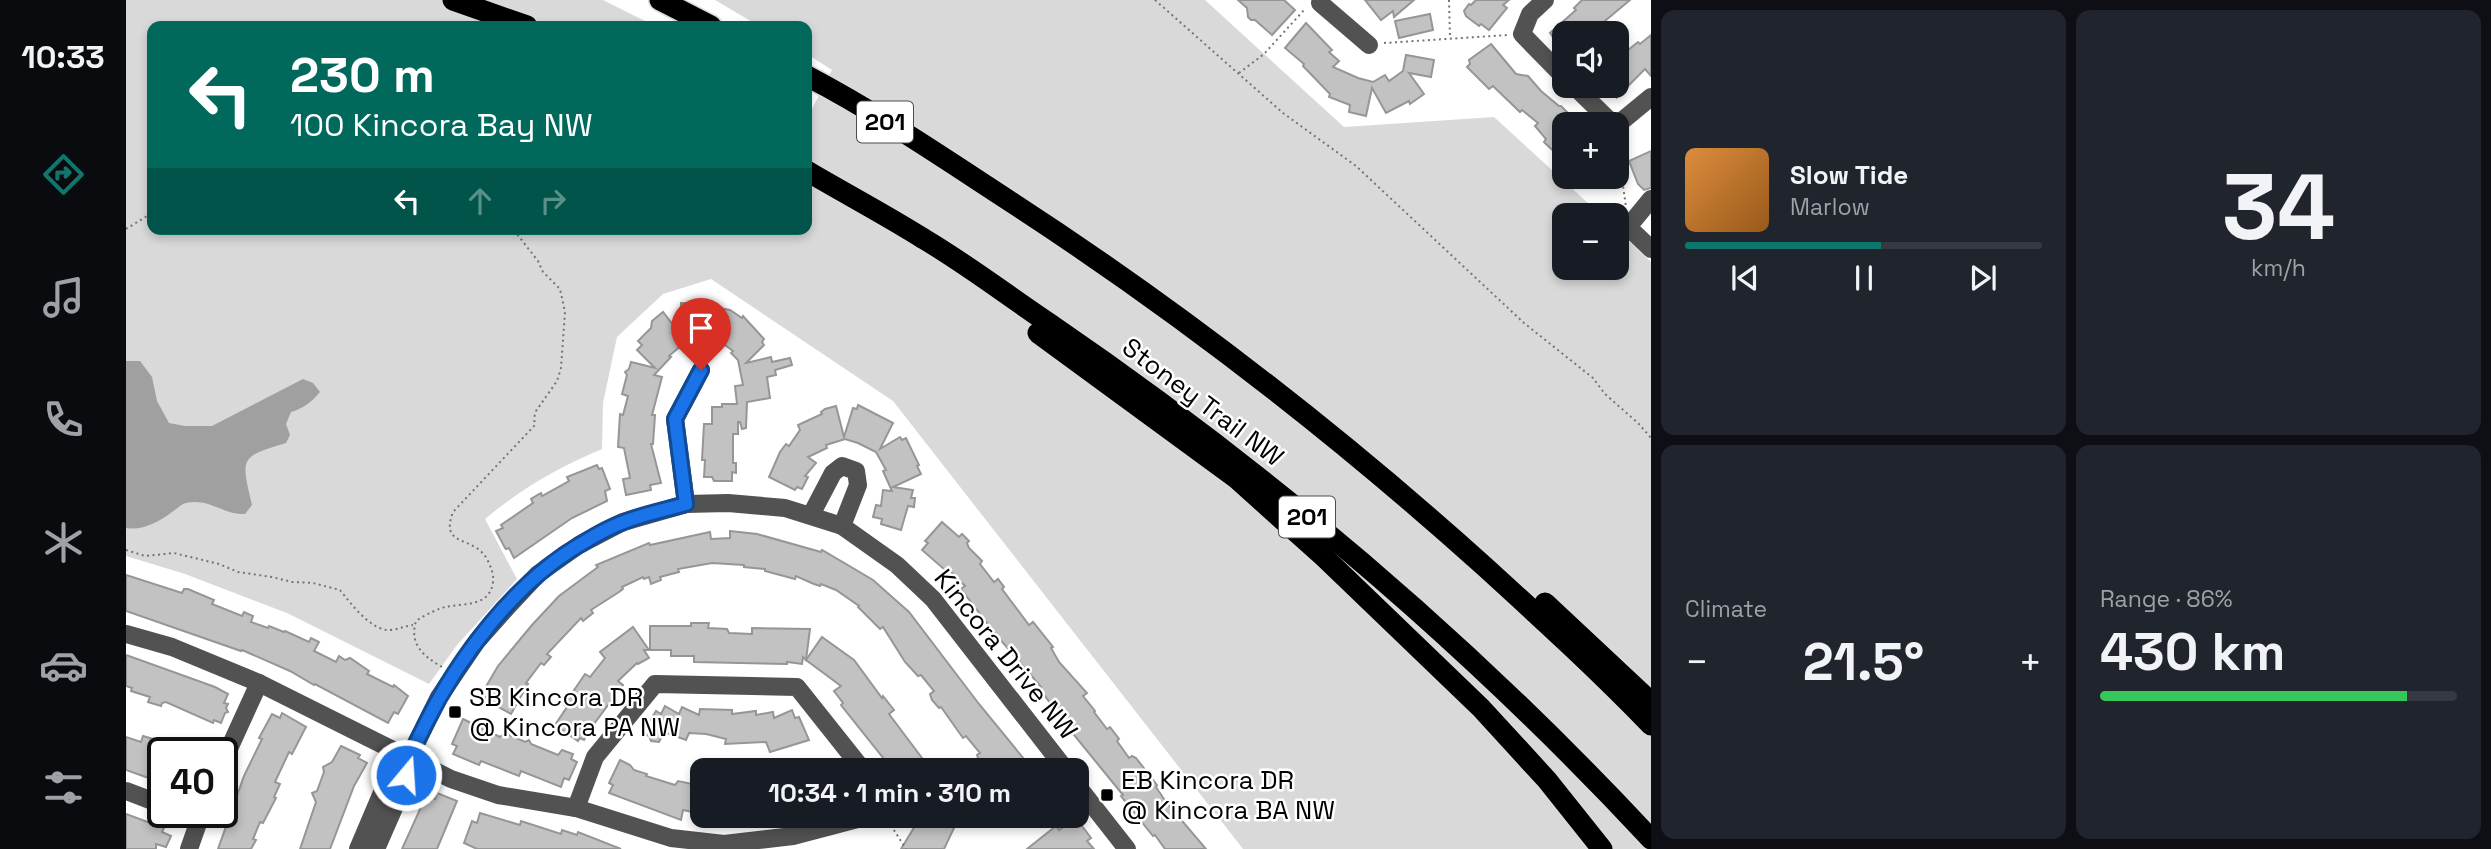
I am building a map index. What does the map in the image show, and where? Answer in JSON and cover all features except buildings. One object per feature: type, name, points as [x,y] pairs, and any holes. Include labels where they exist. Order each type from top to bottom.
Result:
[{"type":"highway","points":[[453,0],[513,21]]},
{"type":"highway","points":[[479,0],[526,21]]},
{"type":"highway","points":[[660,0],[701,21]]},
{"type":"highway","points":[[687,0],[722,21]]},
{"type":"highway","name":"Stoney Trail NW","points":[[812,77],[1056,231],[1187,322],[1393,485],[1533,611],[1651,725]]},
{"type":"highway","name":"Stoney Trail NW","points":[[812,174],[926,240],[1136,383],[1359,560],[1494,680],[1605,789],[1651,839]]},
{"type":"highway","points":[[926,240],[972,284],[1236,478],[1314,548],[1481,708],[1556,790],[1602,849]]},
{"type":"highway","points":[[1393,485],[1430,502],[1577,632],[1651,702]]},
{"type":"street","points":[[1545,0],[1530,14],[1521,34],[1552,65]]},
{"type":"street","points":[[1320,1],[1369,45]]},
{"type":"street","points":[[1629,114],[1651,97]]},
{"type":"street","points":[[1587,98],[1601,112]]},
{"type":"street","points":[[1629,226],[1651,198]]},
{"type":"street","points":[[1629,228],[1651,250]]},
{"type":"street","points":[[686,504],[675,419],[701,370]]},
{"type":"street","points":[[811,515],[833,473],[842,466],[856,471],[858,485],[842,526]]},
{"type":"street","name":"Kincora Drive NW","points":[[376,849],[405,783],[408,760],[439,697],[477,641],[538,575],[579,545],[623,522],[686,504],[739,504],[785,508],[842,526],[897,565],[933,599],[1057,758]]},
{"type":"street","points":[[126,634],[172,648],[259,683],[408,760],[451,779],[498,794],[576,808],[671,838],[724,844],[793,836],[823,828]]},
{"type":"street","points":[[234,737],[259,683]]},
{"type":"street","points":[[576,808],[595,757],[655,684],[797,687],[853,758]]},
{"type":"street","name":"Kincora Drive NW","points":[[358,849],[389,776],[408,760]]},
{"type":"street","points":[[126,791],[147,798]]},
{"type":"street","points":[[1089,801],[1127,849]]},
{"type":"street","points":[[189,849],[192,828]]},
{"type":"path","points":[[1155,0],[1283,113],[1356,166],[1524,323],[1592,378],[1651,438]]},
{"type":"path","points":[[1449,0],[1450,39]]},
{"type":"path","points":[[1238,74],[1264,54],[1307,7],[1320,1]]},
{"type":"path","points":[[1369,45],[1521,34]]},
{"type":"path","points":[[126,229],[147,216]]},
{"type":"path","points":[[443,668],[421,653],[414,637],[416,621],[433,611],[476,603],[484,599],[492,587],[492,571],[483,551],[452,535],[449,523],[453,512],[535,425],[536,411],[557,381],[561,368],[565,328],[563,298],[518,235]]},
{"type":"path","points":[[126,550],[145,556],[174,553],[219,564],[238,572],[313,583],[340,590],[346,600],[374,627],[391,630],[415,625]]},
{"type":"path","points":[[492,587],[499,593]]},
{"type":"path","points":[[893,828],[906,849]]},
{"type":"shaded area","points":[[126,0],[603,0],[645,21],[147,21],[147,235],[812,235],[812,109],[832,70],[812,57],[812,21],[751,21],[715,0],[1205,0],[1344,127],[1494,117],[1552,170],[1552,189],[1573,189],[1588,203],[1552,203],[1552,280],[1629,280],[1629,241],[1651,262],[1651,849],[1243,849],[893,401],[711,279],[663,294],[617,337],[603,403],[602,449],[540,480],[485,519],[517,579],[457,645],[429,684],[287,613],[185,574],[126,556]]},
{"type":"shaded area","points":[[126,361],[140,361],[152,377],[157,401],[169,423],[185,426],[212,426],[303,379],[313,383],[320,392],[307,405],[291,412],[286,424],[290,435],[286,443],[259,452],[247,462],[246,477],[252,505],[245,514],[202,503],[186,503],[150,525],[126,528]]},
{"type":"place","name":"SB Kincora DR @ Kincora PA NW","points":[[455,712]]},
{"type":"place","name":"EB Kincora DR @ Kincora BA NW","points":[[1107,795]]},
{"type":"route","points":[[406,775],[408,760],[453,674],[477,641],[538,575],[579,545],[623,522],[686,504],[675,419],[701,370]]}]
